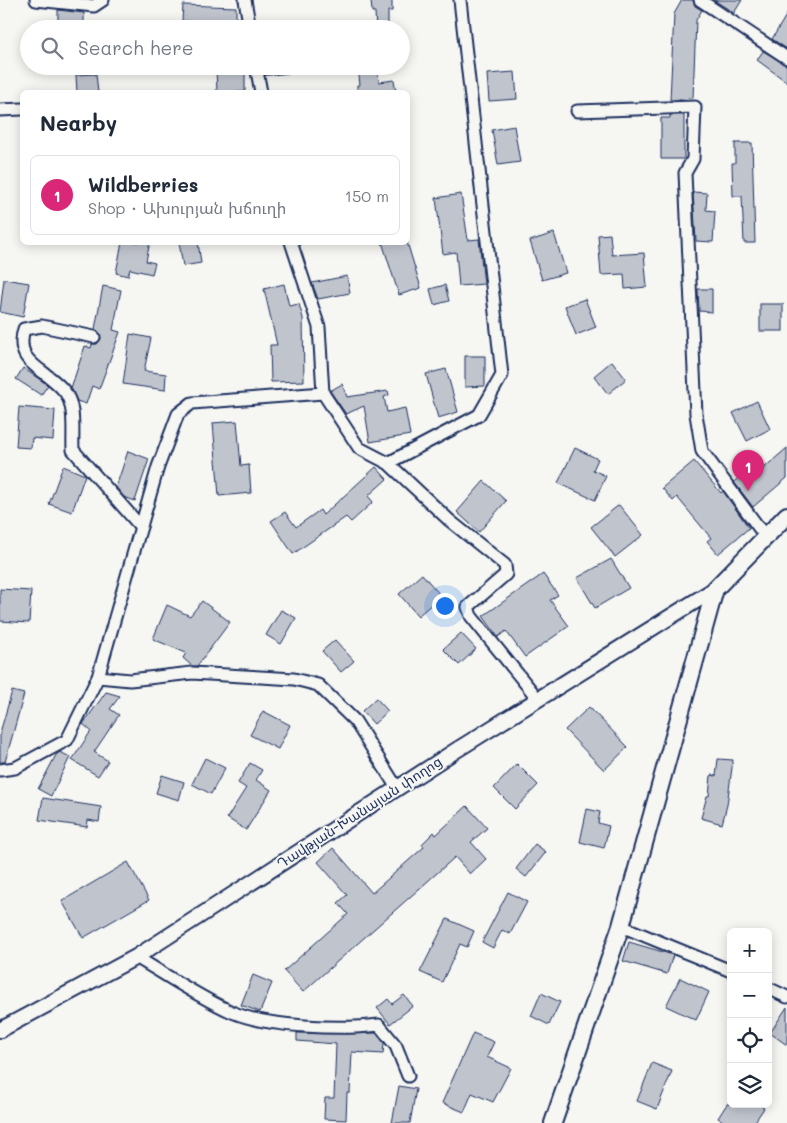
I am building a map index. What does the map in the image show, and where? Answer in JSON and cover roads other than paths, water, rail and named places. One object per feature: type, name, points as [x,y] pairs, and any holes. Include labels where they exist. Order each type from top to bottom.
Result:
[{"type":"main road","points":[[553,1123],[621,926],[715,589],[787,515]]},
{"type":"street","points":[[36,0],[94,6],[103,0]]},
{"type":"street","points":[[245,0],[248,20]]},
{"type":"street","points":[[388,463],[479,415],[502,376],[460,0]]},
{"type":"street","points":[[700,0],[787,58]]},
{"type":"street","points":[[258,75],[261,90]]},
{"type":"street","points":[[577,111],[695,107],[693,159],[685,173],[696,414],[702,451],[765,536]]},
{"type":"street","points":[[0,110],[20,109]]},
{"type":"street","points":[[292,245],[319,327],[323,393],[360,448],[388,463],[449,520],[505,565],[506,574],[468,607],[471,616],[538,699]]},
{"type":"street","points":[[94,338],[42,326],[24,329],[20,342],[24,356],[66,393],[72,415],[73,450],[141,527]]},
{"type":"street","points":[[0,770],[14,768],[67,740],[98,677],[158,467],[178,414],[192,403],[323,393]]},
{"type":"street","name":"Դավթյան-Խանայան փողոց","points":[[0,1030],[136,957],[397,788],[715,589]]},
{"type":"street","points":[[98,677],[130,680],[192,673],[294,679],[318,686],[355,722],[397,788]]},
{"type":"street","points":[[621,926],[727,969]]},
{"type":"street","points":[[136,957],[231,1012],[258,1022],[354,1029],[379,1025],[396,1046],[408,1076]]},
{"type":"street","points":[[772,990],[787,997]]},
{"type":"place","name":"Wildberries","points":[[748,491]]}]
